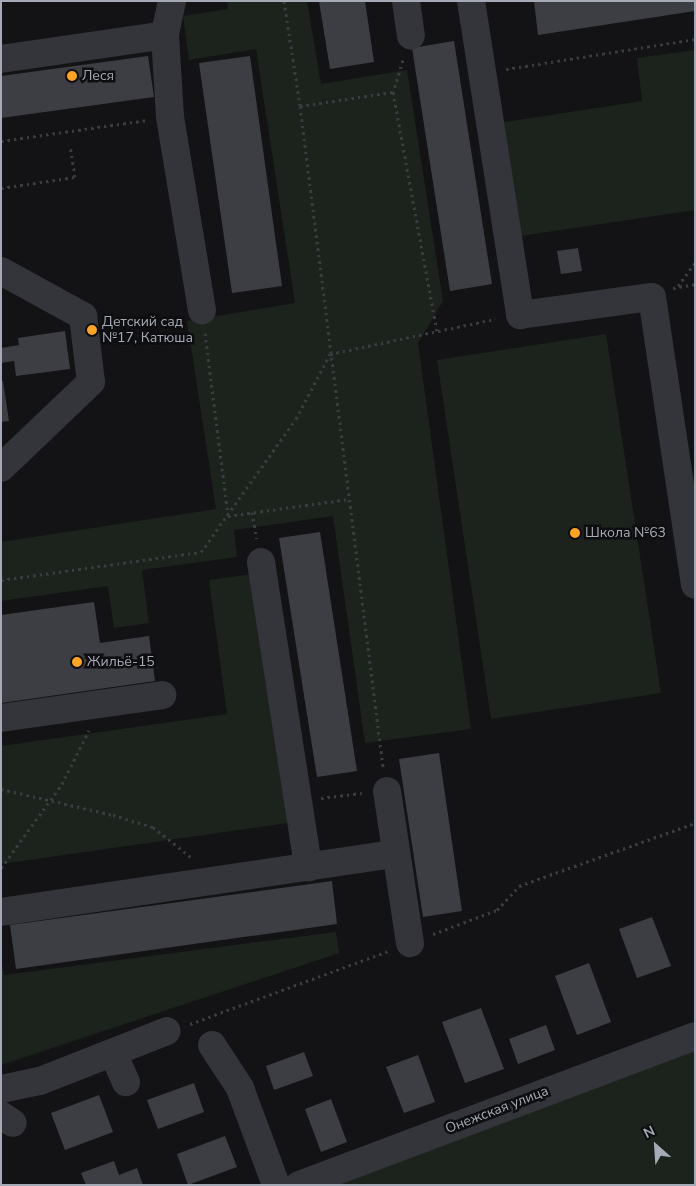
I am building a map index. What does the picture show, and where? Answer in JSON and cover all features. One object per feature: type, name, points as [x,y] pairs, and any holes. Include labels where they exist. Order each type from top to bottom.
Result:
[{"type":"street","points":[[172,1],[165,35],[170,117],[202,310]]},
{"type":"street","points":[[406,1],[411,36]]},
{"type":"street","points":[[471,1],[520,315],[652,297],[689,506],[695,585]]},
{"type":"street","points":[[1,59],[165,35]]},
{"type":"street","points":[[1,270],[83,316],[91,382],[1,468]]},
{"type":"street","points":[[261,562],[308,866]]},
{"type":"street","points":[[1,718],[162,695]]},
{"type":"street","points":[[387,791],[410,943]]},
{"type":"street","points":[[1,912],[396,854]]},
{"type":"street","points":[[1,1089],[40,1081],[167,1032]]},
{"type":"street","name":"Онежская улица","points":[[299,1185],[695,1036]]},
{"type":"street","points":[[212,1045],[240,1088],[276,1185]]},
{"type":"street","points":[[113,1053],[126,1082]]},
{"type":"path","points":[[284,1],[300,106],[387,791],[298,800]]},
{"type":"path","points":[[411,36],[392,92],[437,331]]},
{"type":"path","points":[[481,73],[695,39]]},
{"type":"path","points":[[300,106],[392,92]]},
{"type":"path","points":[[1,141],[170,117]]},
{"type":"path","points":[[1,188],[75,177],[70,144]]},
{"type":"path","points":[[677,287],[695,262]]},
{"type":"path","points":[[202,310],[228,516]]},
{"type":"path","points":[[330,354],[520,315]]},
{"type":"path","points":[[1,580],[201,552],[296,419],[330,354]]},
{"type":"path","points":[[228,516],[349,499]]},
{"type":"path","points":[[1,868],[62,784],[101,703]]},
{"type":"path","points":[[1,789],[113,815],[153,827],[192,858]]},
{"type":"path","points":[[167,1032],[229,1011],[497,910],[519,886],[695,823]]},
{"type":"shaded area","points":[[227,1],[307,1],[321,84],[407,70],[443,301],[418,343],[471,729],[365,743],[333,516],[234,530],[237,557],[142,570],[149,623],[114,628],[108,586],[1,601],[1,542],[216,509],[187,321],[295,303],[256,49],[189,60],[183,16],[228,9]]},
{"type":"shaded area","points":[[695,50],[695,210],[521,236],[504,122],[642,101],[637,58]]},
{"type":"shaded area","points":[[606,334],[661,693],[491,719],[437,360]]},
{"type":"shaded area","points":[[253,574],[288,823],[1,864],[1,746],[227,714],[209,580]]},
{"type":"shaded area","points":[[336,932],[339,953],[1,1065],[1,957],[4,975]]},
{"type":"shaded area","points":[[695,1045],[695,1185],[324,1185]]},
{"type":"building","points":[[319,1],[365,1],[374,62],[330,69]]},
{"type":"building","points":[[534,1],[695,1],[695,11],[538,35]]},
{"type":"building","points":[[454,41],[492,284],[450,291],[412,48]]},
{"type":"building","points":[[148,56],[154,97],[1,118],[1,76]]},
{"type":"building","points":[[250,56],[282,286],[232,293],[199,63]]},
{"type":"building","points":[[578,248],[582,271],[561,274],[557,251]]},
{"type":"building","points":[[65,331],[70,369],[16,376],[14,361],[1,363],[1,348],[19,345],[18,338]]},
{"type":"building","points":[[1,381],[3,381],[9,421],[1,422]]},
{"type":"building","points":[[320,532],[357,771],[317,777],[279,538]]},
{"type":"building","name":"Жильё-15","points":[[94,602],[100,643],[149,636],[155,681],[1,703],[1,615]]},
{"type":"building","points":[[439,753],[462,911],[423,917],[399,759]]},
{"type":"building","points":[[332,881],[337,924],[16,969],[10,925]]},
{"type":"building","points":[[652,917],[671,966],[637,978],[619,929]]},
{"type":"building","points":[[589,963],[611,1022],[577,1035],[555,976]]},
{"type":"building","points":[[481,1008],[504,1069],[465,1083],[442,1022]]},
{"type":"building","points":[[546,1025],[555,1050],[518,1064],[509,1039]]},
{"type":"building","points":[[304,1052],[313,1076],[274,1090],[266,1066]]},
{"type":"building","points":[[418,1055],[435,1102],[404,1113],[386,1067]]},
{"type":"building","points":[[194,1083],[204,1112],[158,1129],[147,1100]]},
{"type":"building","points":[[99,1095],[113,1132],[65,1150],[51,1113]]},
{"type":"building","points":[[331,1099],[347,1142],[321,1152],[305,1109]]},
{"type":"building","points":[[225,1136],[237,1167],[188,1185],[177,1154]]},
{"type":"building","points":[[114,1161],[119,1175],[137,1168],[143,1185],[86,1185],[81,1173]]},
{"type":"place","name":"Леся","points":[[72,76]]},
{"type":"place","name":"Детский сад №17, Катюша","points":[[92,330]]},
{"type":"place","name":"Школа №63","points":[[575,533]]},
{"type":"place","name":"Жильё-15","points":[[77,662]]}]
